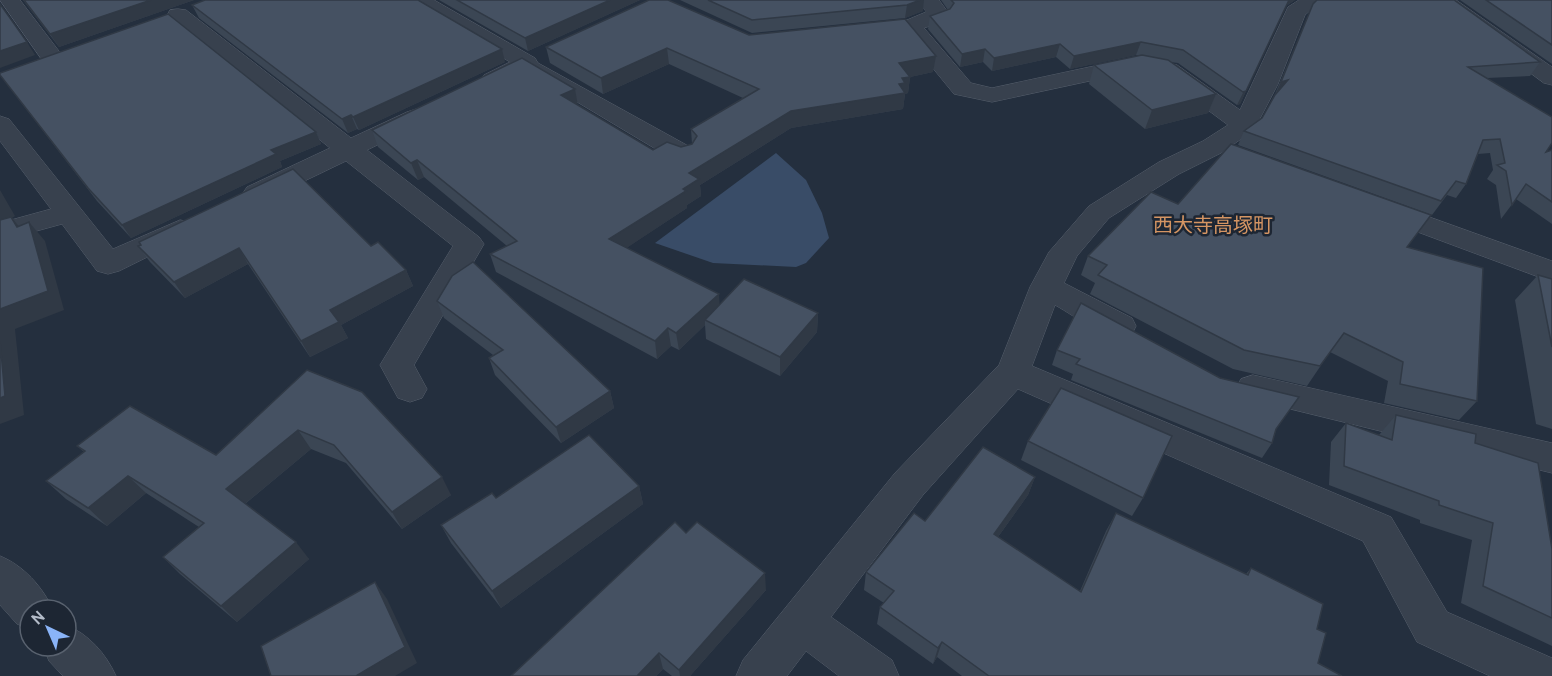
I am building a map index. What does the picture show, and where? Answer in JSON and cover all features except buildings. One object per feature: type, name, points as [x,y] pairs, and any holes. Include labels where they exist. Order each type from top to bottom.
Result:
[{"type":"street","points":[[9,0],[53,59]]},
{"type":"street","points":[[419,0],[537,58],[683,154]]},
{"type":"street","points":[[841,33],[910,26],[939,15],[928,0]]},
{"type":"street","points":[[759,676],[909,484],[1013,372],[1046,287],[1064,252],[1100,212],[1169,168],[1212,147],[1245,125],[1266,84],[1296,12],[1312,0]]},
{"type":"street","points":[[1442,0],[1546,72]]},
{"type":"street","points":[[178,15],[470,244],[397,365],[410,389]]},
{"type":"street","points":[[910,26],[963,89],[992,95],[1136,64],[1169,70],[1245,125]]},
{"type":"street","points":[[474,88],[537,58]]},
{"type":"street","points":[[234,204],[433,109]]},
{"type":"street","points":[[0,124],[108,264],[203,219]]},
{"type":"street","points":[[1212,147],[1245,159]]},
{"type":"street","points":[[1355,200],[1552,272]]},
{"type":"street","points":[[0,232],[69,213]]},
{"type":"street","points":[[1046,287],[1151,343]]},
{"type":"street","points":[[1013,372],[1377,529],[1432,627],[1540,676]]},
{"type":"street","points":[[1224,382],[1552,458]]},
{"type":"street","points":[[0,575],[21,598]]},
{"type":"street","points":[[802,622],[876,676]]},
{"type":"street","points":[[76,658],[93,676]]},
{"type":"water","points":[[776,153],[806,180],[822,213],[829,238],[806,263],[796,267],[713,263],[655,243]]},
{"type":"district","name":"西大寺高塚町","points":[[1213,225]]}]
